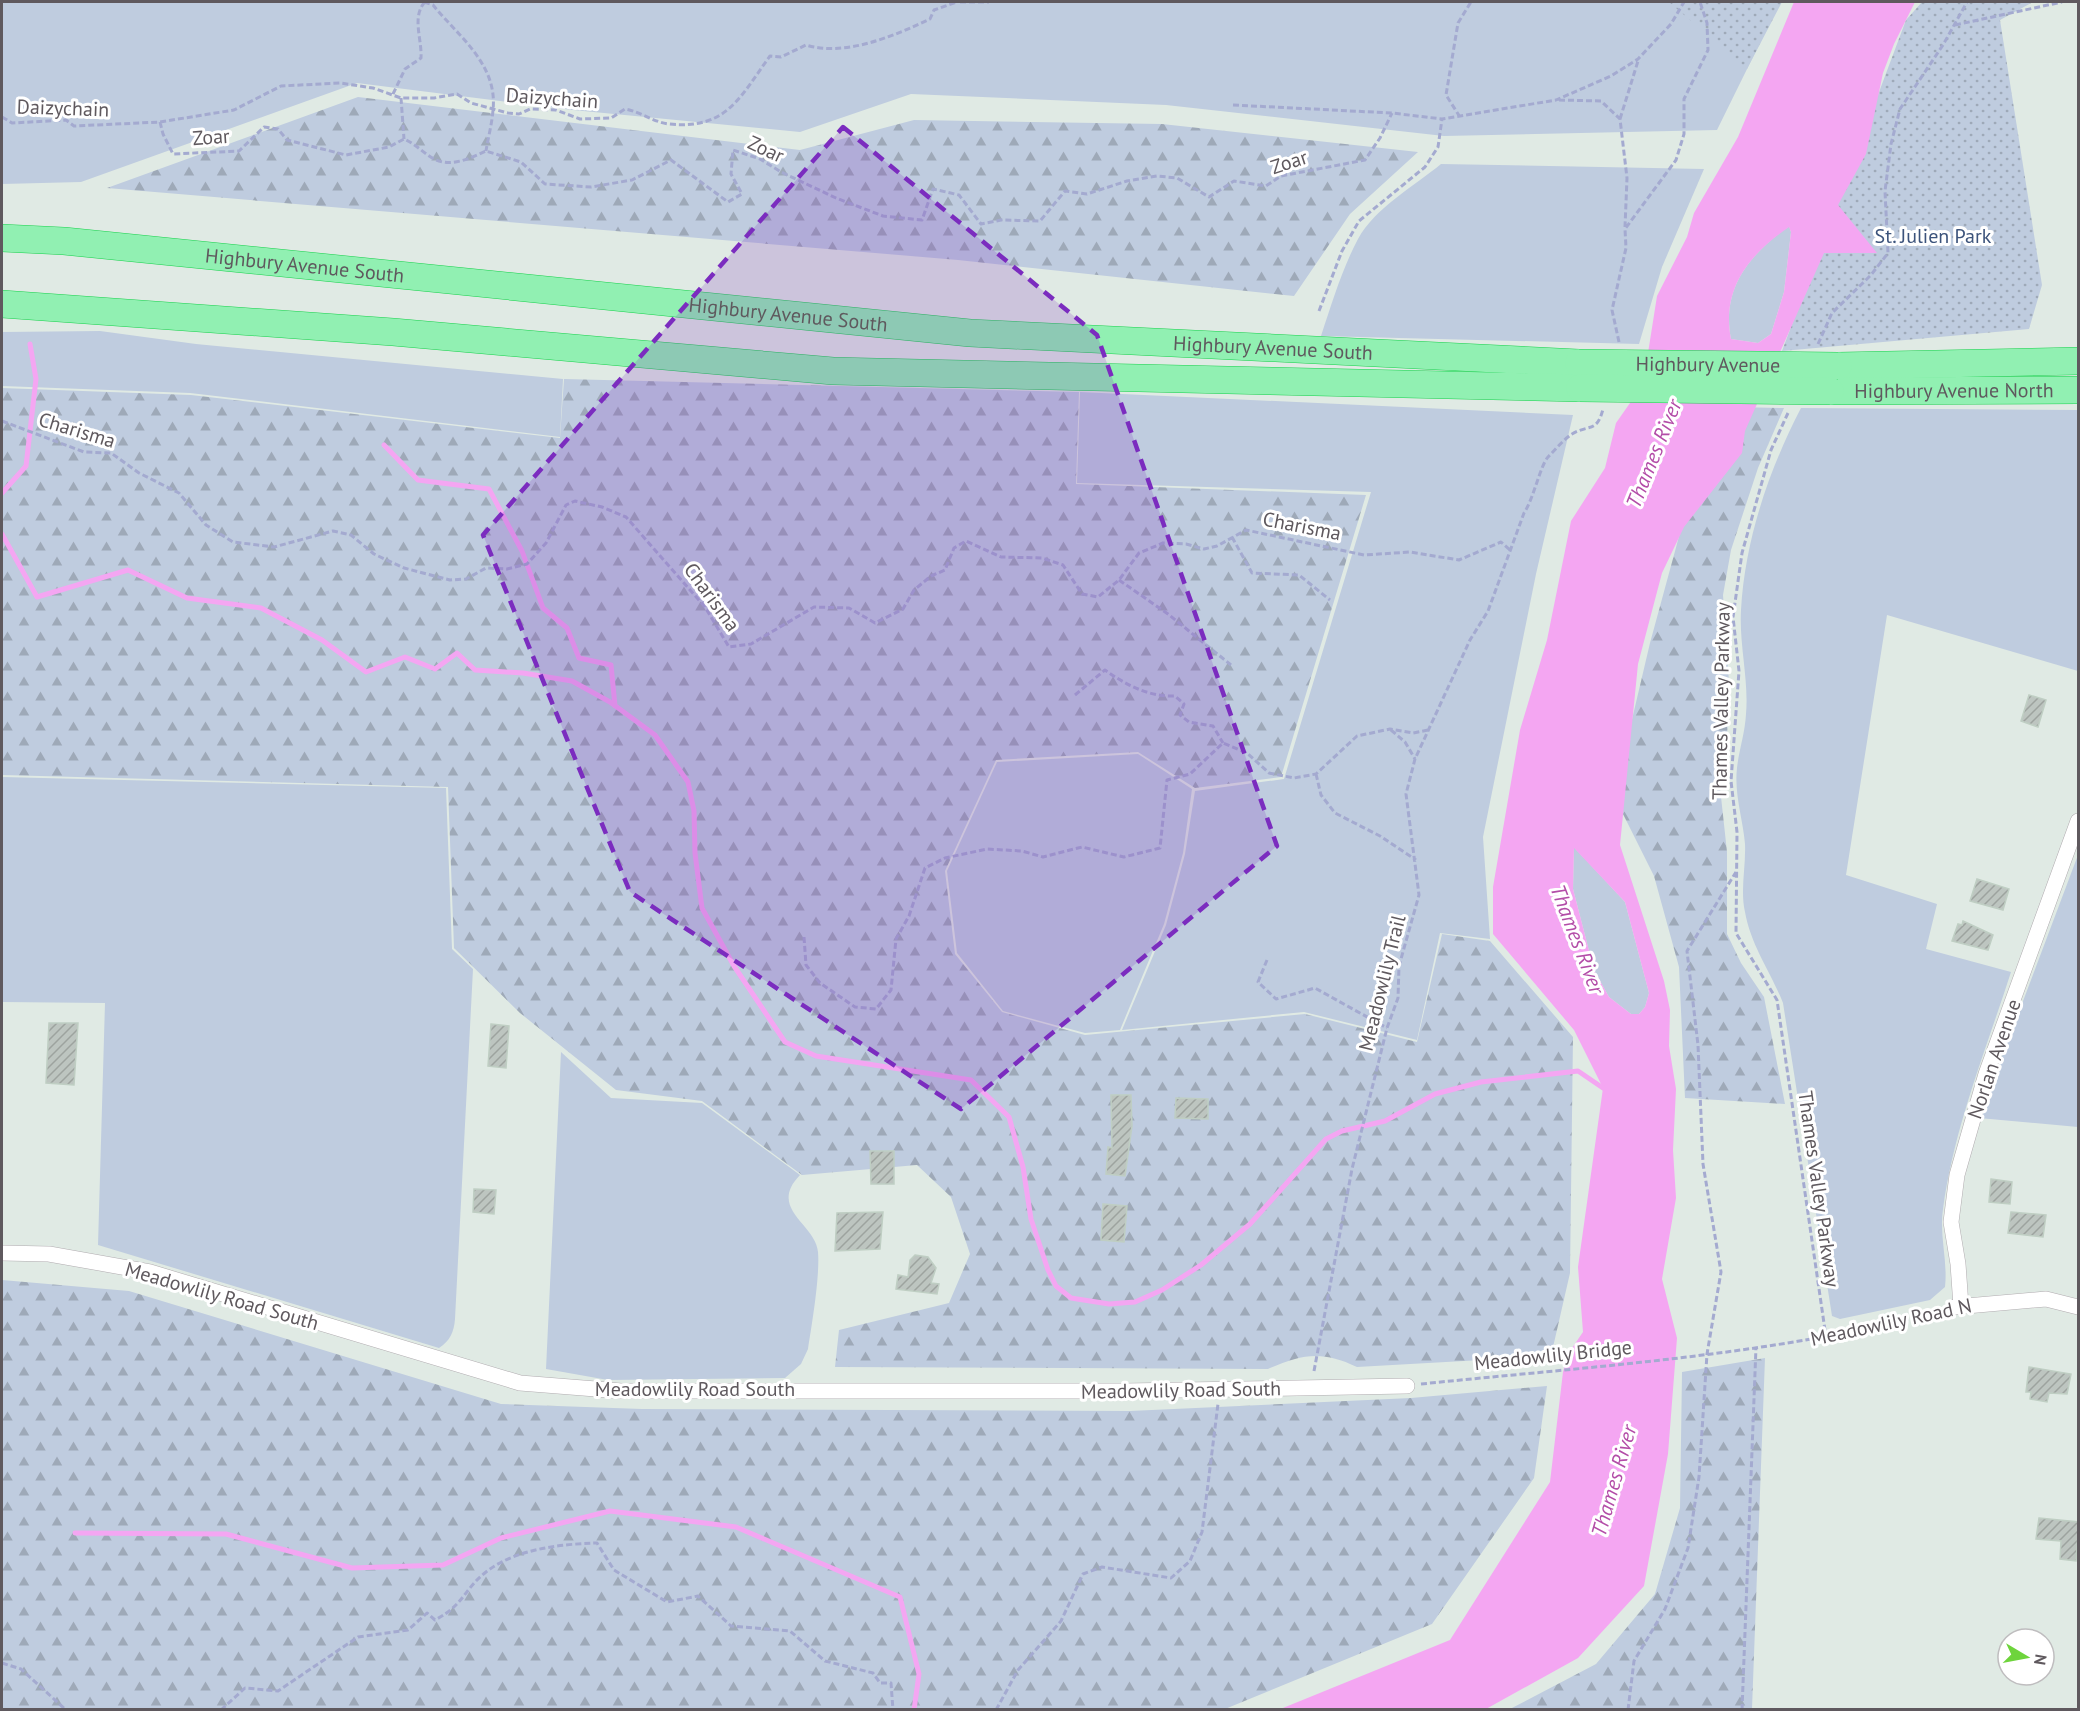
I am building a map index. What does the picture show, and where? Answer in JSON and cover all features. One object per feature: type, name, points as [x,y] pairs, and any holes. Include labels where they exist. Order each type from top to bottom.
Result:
[{"type":"highway","name":"Highbury Avenue South","points":[[2,238],[64,242],[970,333],[1580,376]]},
{"type":"highway","name":"Highbury Avenue South","points":[[2,304],[393,332],[833,371],[1580,376]]},
{"type":"highway","name":"Highbury Avenue North","points":[[1834,379],[2079,361]]},
{"type":"highway","name":"Highbury Avenue","points":[[1580,376],[1834,379]]},
{"type":"highway","name":"Highbury Avenue North","points":[[1834,379],[2079,390]]},
{"type":"street","name":"Norlan Avenue","points":[[1958,1306],[1958,1264],[1951,1222],[1957,1175],[1986,1074],[2079,821]]},
{"type":"street","name":"Meadowlily Road South","points":[[2,1253],[49,1254],[150,1272],[520,1383],[621,1391],[1219,1390],[1407,1386]]},
{"type":"street","name":"Meadowlily Road N","points":[[1958,1306],[2046,1299],[2079,1307]]},
{"type":"path","points":[[393,94],[405,69],[421,58],[422,39],[417,21],[424,2],[433,5],[482,59],[493,96],[494,108],[486,151],[463,162],[437,160],[404,139],[401,98]]},
{"type":"path","name":"Daizychain","points":[[2,117],[12,123],[66,120],[74,126],[160,123],[234,110],[281,86],[340,83],[393,94],[401,98],[434,98],[457,94],[471,103],[519,114],[530,109],[556,110],[580,118],[610,118],[625,109],[669,124],[693,123],[717,119],[733,106],[770,56],[781,57],[806,45],[822,50],[858,46],[895,36],[930,19],[934,10],[959,2],[989,2]]},
{"type":"path","points":[[1460,117],[1446,95],[1458,23],[1471,2]]},
{"type":"path","points":[[1556,100],[1611,76],[1638,59],[1671,24],[1684,2]]},
{"type":"path","points":[[1625,229],[1676,160],[1684,134],[1684,99],[1708,50],[1707,23],[1700,2]]},
{"type":"path","points":[[1818,345],[1832,313],[1871,275],[1888,253],[1886,191],[1890,144],[1900,109],[1967,2]]},
{"type":"path","points":[[1954,25],[2062,2]]},
{"type":"path","points":[[1617,352],[1619,341],[1612,310],[1626,248],[1627,178],[1620,119],[1638,59]]},
{"type":"path","points":[[1233,105],[1392,113],[1442,118],[1460,117],[1556,100],[1600,101],[1620,119]]},
{"type":"path","name":"Zoar","points":[[486,151],[521,162],[545,184],[591,187],[632,180],[671,160],[728,202],[742,194],[731,174],[733,150],[759,159],[836,198],[883,216],[922,220],[933,189],[959,195],[981,224],[1001,220],[1040,221],[1065,191],[1087,194],[1127,181],[1157,176],[1177,178],[1209,197],[1234,181],[1266,186],[1281,176],[1365,160],[1380,138],[1392,113]]},
{"type":"path","points":[[1318,311],[1342,251],[1359,221],[1425,167],[1438,147],[1442,118]]},
{"type":"path","name":"Zoar","points":[[160,123],[163,135],[174,154],[239,151],[264,127],[278,129],[288,140],[346,155],[389,147],[404,139]]},
{"type":"path","name":"Meadowlily Trail","points":[[1312,1387],[1352,1169],[1386,1028],[1398,999],[1399,966],[1419,895],[1406,794],[1415,759],[1470,640],[1488,611],[1524,513],[1533,499],[1546,459],[1572,434],[1594,427],[1600,419],[1603,408]]},
{"type":"path","name":"Thames Valley Parkway","points":[[1790,408],[1771,450],[1742,553],[1733,617],[1739,671],[1731,781],[1737,832],[1736,933],[1777,1000],[1826,1337]]},
{"type":"path","name":"Charisma","points":[[2,421],[76,449],[111,453],[139,473],[179,493],[206,525],[233,542],[274,547],[333,531],[351,535],[374,554],[404,568],[450,580],[466,579],[486,568],[507,569],[527,564],[546,543],[566,504],[575,501],[602,507],[626,517],[705,607],[729,647],[751,644],[814,607],[849,609],[875,623],[903,609],[914,590],[931,576],[945,570],[954,548],[966,541],[1000,557],[1042,558],[1063,565],[1082,594],[1098,597],[1119,580],[1139,553],[1163,543],[1186,544],[1204,549],[1217,546],[1246,530],[1364,555],[1410,552],[1459,560],[1501,542],[1510,550]]},
{"type":"path","points":[[1232,537],[1252,573],[1299,575],[1330,600]]},
{"type":"path","points":[[1119,580],[1168,614],[1231,665]]},
{"type":"path","points":[[1075,695],[1105,670],[1122,683],[1159,696],[1175,696],[1184,704],[1180,715],[1189,722],[1213,726],[1223,743],[1247,753],[1269,773],[1294,778],[1316,774],[1357,736],[1390,729],[1413,733],[1428,730]]},
{"type":"path","points":[[1390,729],[1405,742],[1415,759]]},
{"type":"path","points":[[804,937],[806,965],[820,983],[855,1007],[876,1009],[891,990],[896,939],[909,916],[925,868],[945,858],[987,849],[1022,851],[1043,857],[1082,847],[1124,857],[1160,848],[1167,780],[1190,774],[1223,743]]},
{"type":"path","points":[[1316,774],[1321,795],[1335,813],[1380,836],[1416,860]]},
{"type":"path","points":[[1628,1710],[1634,1661],[1665,1609],[1688,1548],[1699,1477],[1705,1355],[1721,1272],[1703,1164],[1698,1045],[1688,951],[1736,872]]},
{"type":"path","points":[[1267,960],[1258,982],[1276,999],[1315,988],[1386,1028]]},
{"type":"path","name":"Meadowlily Road N","points":[[1705,1355],[1826,1337],[1958,1306]]},
{"type":"path","points":[[1742,1710],[1756,1347]]},
{"type":"path","name":"Meadowlily Bridge","points":[[1407,1386],[1705,1355]]},
{"type":"path","points":[[996,1710],[1018,1670],[1061,1621],[1083,1574],[1102,1567],[1171,1578],[1190,1561],[1202,1532],[1219,1390]]},
{"type":"path","points":[[221,1710],[245,1688],[278,1691],[358,1637],[408,1630],[427,1613],[435,1620],[453,1611],[485,1573],[508,1560],[562,1544],[597,1543],[614,1570],[667,1602],[698,1596],[731,1626],[790,1631],[825,1661],[873,1673],[880,1683],[891,1683],[893,1710]]},
{"type":"path","points":[[2,1663],[21,1670],[66,1710]]},
{"type":"highlighted area","points":[[843,127],[1097,335],[1277,846],[961,1109],[630,892],[483,535]]},
{"type":"green space","points":[[2,2],[1780,2],[1717,130],[1444,136],[1166,105],[911,94],[800,132],[573,110],[357,83],[81,182],[2,184]]},
{"type":"green space","points":[[1669,2],[1782,2],[1747,69]]},
{"type":"green space","name":"St. Julien Park","points":[[1922,2],[2033,2],[2000,20],[2042,285],[2029,329],[1782,351],[1906,20]]},
{"type":"green space","points":[[358,97],[800,150],[914,120],[1162,124],[1418,152],[1350,214],[1294,296],[958,260],[107,188]]},
{"type":"green space","points":[[1441,164],[1704,169],[1662,267],[1639,344],[1321,336],[1347,262],[1365,228],[1385,207]]},
{"type":"green space","points":[[1789,226],[1791,232],[1784,292],[1771,334],[1758,343],[1731,339],[1730,304],[1742,274],[1762,248]]},
{"type":"green space","points":[[100,331],[196,344],[563,379],[560,437],[190,393],[2,386],[2,332]]},
{"type":"green space","points":[[564,379],[1079,392],[1076,484],[1366,495],[1281,777],[1195,788],[1138,752],[996,760],[945,871],[955,954],[1002,1012],[1085,1035],[1305,1014],[1417,1042],[1442,934],[1490,941],[1573,1037],[1570,1273],[1551,1356],[1357,1367],[1333,1358],[1312,1356],[1291,1360],[1268,1369],[835,1367],[839,1330],[949,1303],[970,1254],[951,1197],[917,1165],[802,1175],[702,1101],[616,1090],[520,1013],[454,948],[448,787],[2,775],[2,388],[191,395],[560,438]]},
{"type":"green space","points":[[1080,392],[1573,415],[1536,574],[1483,837],[1490,939],[1440,933],[1417,1040],[1304,1012],[1122,1030],[1166,925],[1185,854],[1195,791],[1284,779],[1371,492],[1077,483]]},
{"type":"green space","points":[[1736,407],[1784,408],[1758,468],[1731,550],[1723,595],[1730,697],[1727,734],[1718,769],[1727,852],[1727,934],[1741,963],[1764,997],[1785,1104],[1685,1098],[1679,967],[1654,876],[1614,796],[1650,643],[1690,496]]},
{"type":"green space","points":[[1801,408],[2078,410],[2078,671],[1887,615],[1846,875],[1937,904],[1926,949],[2011,972],[1972,1089],[1948,1178],[1942,1219],[1945,1287],[1930,1300],[1840,1319],[1832,1316],[1783,1003],[1756,948],[1745,912],[1743,895],[1745,844],[1736,778],[1747,701],[1741,636],[1743,583],[1760,506],[1789,432]]},
{"type":"green space","points":[[1138,754],[1192,789],[1183,853],[1164,924],[1120,1030],[1085,1033],[1003,1011],[957,953],[947,871],[997,762]]},
{"type":"green space","points":[[2,777],[446,788],[452,949],[473,969],[455,1319],[451,1336],[443,1345],[439,1348],[98,1245],[105,1003],[2,1002]]},
{"type":"green space","points":[[1574,847],[1625,902],[1649,993],[1645,1007],[1639,1014],[1631,1014],[1609,997],[1594,970],[1573,889]]},
{"type":"green space","points":[[2078,855],[2078,1127],[1979,1118]]},
{"type":"green space","points":[[561,1052],[611,1098],[702,1103],[800,1175],[791,1187],[789,1197],[796,1216],[815,1242],[818,1252],[818,1274],[808,1349],[801,1364],[785,1378],[608,1380],[546,1369]]},
{"type":"green space","points":[[2,1280],[129,1291],[501,1404],[642,1409],[1130,1411],[1411,1398],[1547,1386],[1534,1478],[1432,1624],[1225,1709],[2,1709]]},
{"type":"green space","points":[[1765,1358],[1752,1709],[1510,1709],[1596,1664],[1655,1594],[1680,1508],[1682,1372]]},
{"type":"water","name":"Thames River","points":[[1794,2],[1915,2],[1894,44],[1883,73],[1866,154],[1838,205],[1877,253],[1824,253],[1745,431],[1742,453],[1684,527],[1662,573],[1638,664],[1620,845],[1664,981],[1670,1010],[1669,1046],[1676,1089],[1673,1150],[1676,1198],[1662,1279],[1677,1338],[1668,1454],[1644,1586],[1578,1658],[1486,1709],[1278,1710],[1450,1640],[1550,1482],[1563,1372],[1568,1354],[1583,1332],[1578,1267],[1603,1088],[1574,1030],[1493,934],[1493,887],[1520,730],[1547,640],[1571,521],[1605,468],[1616,423],[1630,403],[1648,353],[1657,296],[1687,237],[1694,213],[1738,137]],"holes":[[[1789,227],[1791,232],[1784,292],[1771,334],[1758,343],[1731,339],[1730,304],[1742,274],[1762,249]],[[1574,848],[1625,902],[1649,993],[1645,1007],[1639,1014],[1631,1014],[1609,997],[1594,970],[1573,889]]]},
{"type":"building","points":[[2029,695],[2046,700],[2038,727],[2021,721]]},
{"type":"building","points":[[1977,879],[2009,889],[2003,910],[1970,901]]},
{"type":"building","points":[[1963,921],[1993,935],[1988,950],[1952,941],[1958,924],[1962,925]]},
{"type":"building","points":[[49,1023],[78,1023],[74,1085],[46,1083]]},
{"type":"building","points":[[491,1024],[509,1026],[506,1068],[488,1066]]},
{"type":"building","points":[[1111,1095],[1131,1095],[1132,1126],[1125,1176],[1106,1174],[1108,1147],[1112,1148]]},
{"type":"building","points":[[1176,1098],[1208,1099],[1208,1119],[1175,1118]]},
{"type":"building","points":[[870,1151],[894,1151],[894,1184],[871,1184]]},
{"type":"building","points":[[1991,1179],[2012,1182],[2010,1204],[1989,1202]]},
{"type":"building","points":[[474,1189],[496,1190],[494,1214],[473,1212]]},
{"type":"building","points":[[1103,1204],[1127,1206],[1124,1242],[1101,1240]]},
{"type":"building","points":[[883,1212],[880,1249],[835,1251],[837,1213]]},
{"type":"building","points":[[2011,1212],[2046,1215],[2043,1237],[2008,1233]]},
{"type":"building","points":[[915,1255],[928,1257],[936,1268],[931,1283],[939,1284],[937,1294],[896,1289],[898,1275],[908,1277],[910,1260]]},
{"type":"building","points":[[2029,1367],[2071,1374],[2067,1394],[2049,1393],[2047,1402],[2030,1399],[2031,1392],[2026,1392]]},
{"type":"building","points":[[2039,1518],[2079,1522],[2076,1561],[2060,1559],[2061,1541],[2036,1539]]},
{"type":"waterway","points":[[2,493],[26,466],[36,379],[30,344]]},
{"type":"waterway","points":[[384,445],[418,480],[489,489],[522,551],[543,608],[567,628],[579,658],[611,665],[615,706]]},
{"type":"waterway","points":[[2,534],[37,597],[128,570],[187,598],[261,608],[322,640],[366,672],[405,657],[435,669],[457,653],[475,670],[523,673],[572,681],[610,702],[655,735],[688,782],[694,811],[695,853],[702,908],[734,966],[785,1042],[816,1056],[971,1080],[1009,1117],[1023,1167],[1031,1219],[1048,1270],[1056,1286],[1071,1298],[1109,1304],[1135,1302],[1162,1290],[1201,1265],[1250,1224],[1326,1139],[1342,1131],[1385,1121],[1435,1094],[1481,1082],[1578,1071],[1603,1088]]},
{"type":"waterway","points":[[75,1533],[226,1534],[352,1568],[443,1565],[501,1538],[610,1511],[736,1527],[900,1597],[919,1674],[914,1710]]}]
